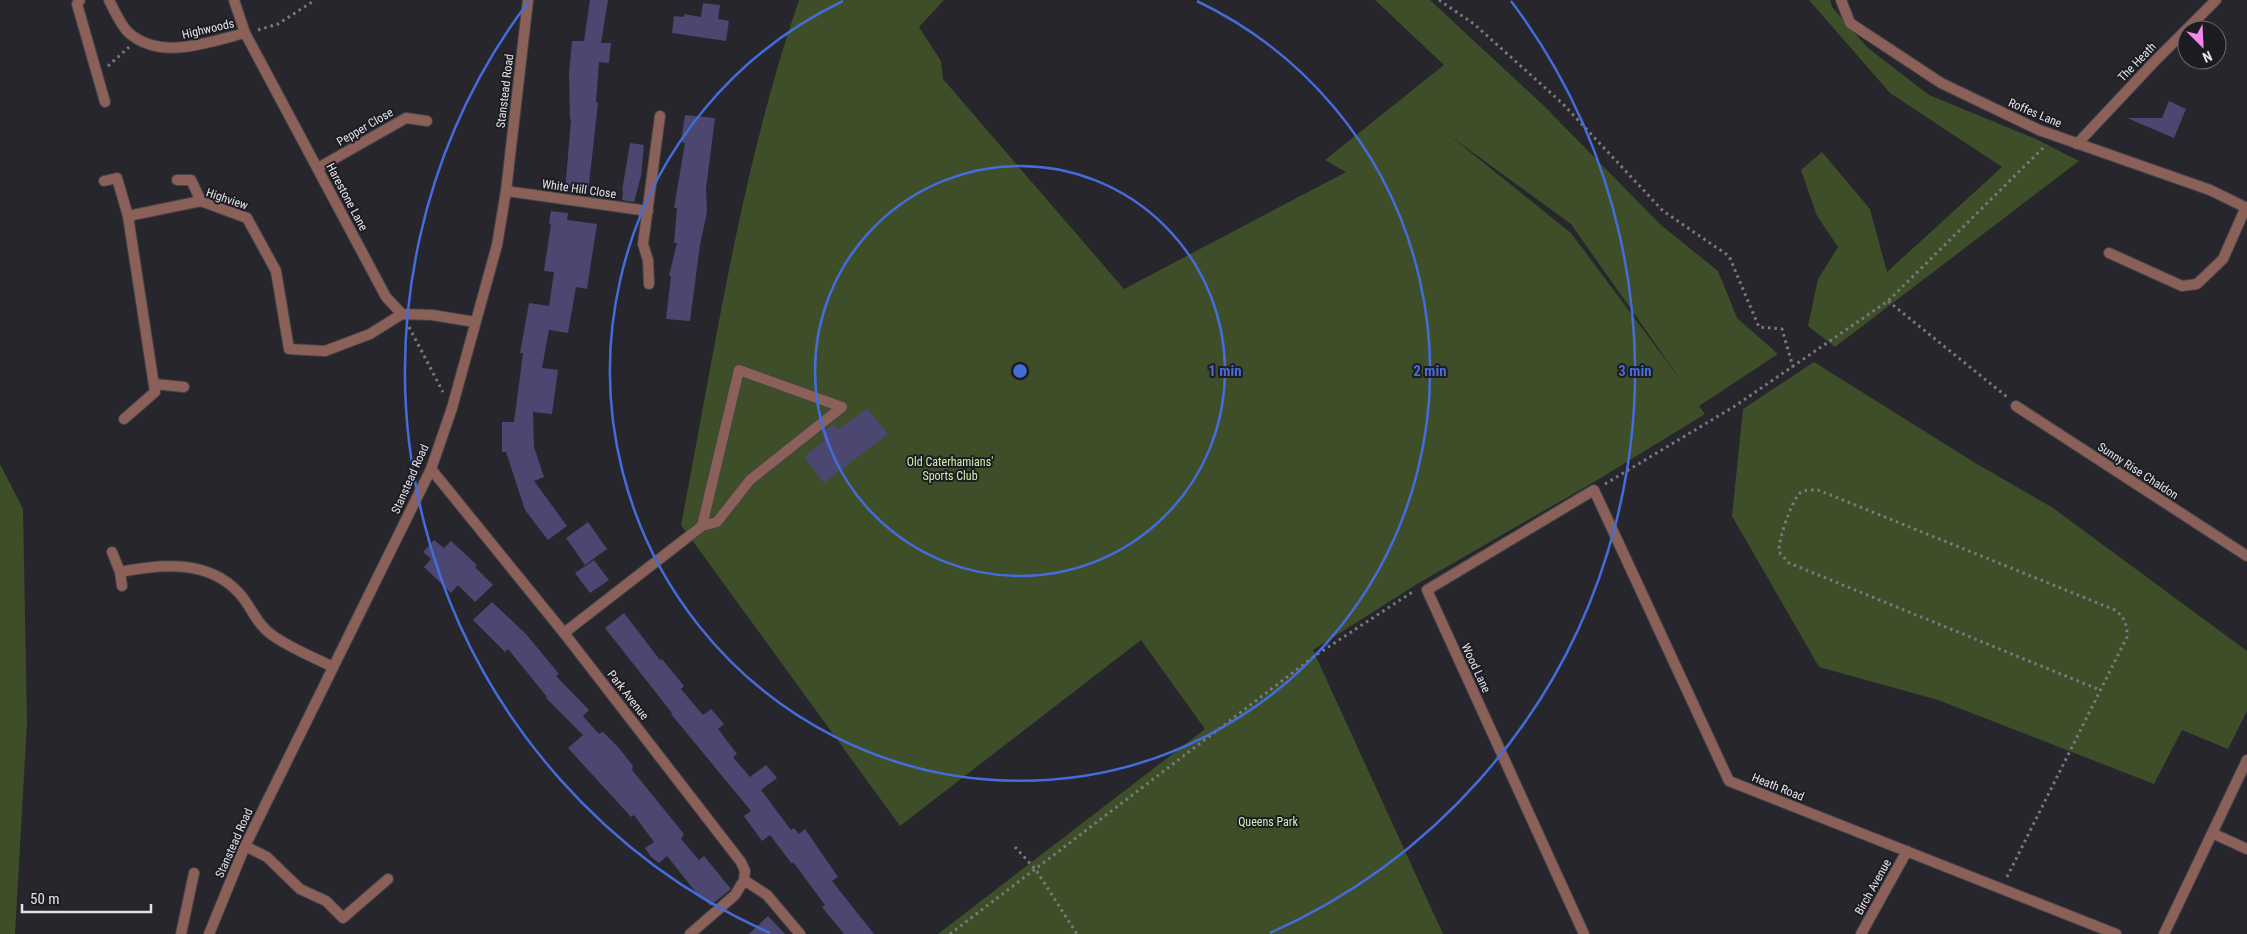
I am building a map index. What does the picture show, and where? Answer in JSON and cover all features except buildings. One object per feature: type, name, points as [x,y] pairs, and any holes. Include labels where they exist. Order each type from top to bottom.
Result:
[{"type":"street","points":[[80,0],[77,4],[105,102]]},
{"type":"street","name":"Highwoods","points":[[108,0],[129,33],[155,47],[184,48],[245,33]]},
{"type":"street","name":"Harestone Lane","points":[[234,0],[245,33],[386,297],[402,314]]},
{"type":"street","name":"Stanstead Road","points":[[209,934],[246,846],[431,469],[452,408],[497,245],[506,191],[528,0]]},
{"type":"street","name":"Roffes Lane","points":[[1841,0],[1850,23],[1940,83],[2039,130],[2210,190],[2246,208]]},
{"type":"street","name":"The Heath","points":[[2077,144],[2155,61],[2216,0]]},
{"type":"street","points":[[650,284],[648,260],[643,244],[660,116]]},
{"type":"street","name":"Pepper Close","points":[[318,168],[406,118],[427,120]]},
{"type":"street","points":[[104,181],[117,178],[128,216],[155,392],[124,419]]},
{"type":"street","points":[[177,180],[191,180],[201,201]]},
{"type":"street","name":"White Hill Close","points":[[506,191],[648,211]]},
{"type":"street","name":"Highview","points":[[128,216],[201,201],[248,218],[276,271],[289,349],[325,351],[370,334],[402,314]]},
{"type":"street","points":[[2109,253],[2182,286],[2197,284],[2223,259],[2246,208]]},
{"type":"street","points":[[402,314],[432,315],[475,322]]},
{"type":"street","points":[[564,633],[702,526],[717,522],[750,480],[842,407],[739,370],[702,526]]},
{"type":"street","points":[[154,384],[184,387]]},
{"type":"street","name":"Sunny Rise Chaldon","points":[[2016,406],[2247,556]]},
{"type":"street","name":"Park Avenue","points":[[431,469],[564,633],[741,862],[745,871],[744,880]]},
{"type":"street","points":[[1427,590],[1594,490]]},
{"type":"street","name":"Heath Road","points":[[1594,490],[1729,781],[2110,933]]},
{"type":"street","points":[[112,552],[120,572],[122,586]]},
{"type":"street","points":[[120,572],[164,565],[205,571],[239,592],[263,627],[272,635],[333,667]]},
{"type":"street","name":"Wood Lane","points":[[1427,590],[1584,934]]},
{"type":"street","points":[[2164,934],[2247,760]]},
{"type":"street","points":[[2212,833],[2247,849]]},
{"type":"street","points":[[246,846],[267,857],[300,889],[326,901],[343,918],[388,879]]},
{"type":"street","name":"Birch Avenue","points":[[1861,934],[1907,851]]},
{"type":"street","points":[[181,934],[194,873]]},
{"type":"street","points":[[690,934],[735,895],[744,880],[767,895],[800,934]]},
{"type":"path","points":[[245,33],[278,24],[315,0]]},
{"type":"path","points":[[1439,0],[1474,24],[1562,103],[1663,211],[1729,256],[1746,293],[1754,319],[1759,326],[1782,329],[1793,367]]},
{"type":"path","points":[[97,76],[139,38]]},
{"type":"path","points":[[1594,490],[1735,406],[1888,301],[2055,136]]},
{"type":"path","points":[[1888,301],[2005,395],[2016,406]]},
{"type":"path","points":[[402,314],[443,392]]},
{"type":"path","points":[[2001,888],[2127,637],[2128,626],[2123,616],[2115,610],[1818,490],[1807,490],[1800,493],[1795,500],[1778,543],[1779,552],[1789,563],[2100,690]]},
{"type":"path","points":[[950,934],[1316,655],[1417,588],[1427,590]]},
{"type":"path","points":[[1015,847],[1036,870],[1077,934]]},
{"type":"green space","name":"Old Caterhamians' Sports Club","points":[[799,0],[944,0],[919,27],[941,61],[943,79],[1124,289],[1346,172],[1325,160],[1444,65],[1375,0],[1430,0],[1542,104],[1661,225],[1718,271],[1737,318],[1778,354],[1699,406],[1705,414],[1599,479],[1417,584],[1313,650],[1443,934],[938,934],[1205,729],[1141,640],[900,826],[681,525],[745,194],[779,64]],"holes":[[[1449,135],[1571,224],[1683,383],[1571,233]]]},
{"type":"green space","points":[[1809,0],[1830,0],[1832,7],[1868,48],[1929,95],[2036,139],[2079,161],[1835,347],[1808,326],[1818,279],[1838,247],[1817,216],[1801,170],[1822,152],[1870,209],[1887,272],[2002,167],[1890,93]]},
{"type":"green space","points":[[1814,362],[1977,464],[2053,508],[2247,651],[2247,711],[2228,749],[2182,730],[2154,784],[1938,700],[1819,667],[1732,516],[1743,409]]},
{"type":"green space","points":[[0,464],[23,509],[27,723],[15,934],[0,934]]},
{"type":"park label","name":"Queens Park","points":[[1268,822]]}]
